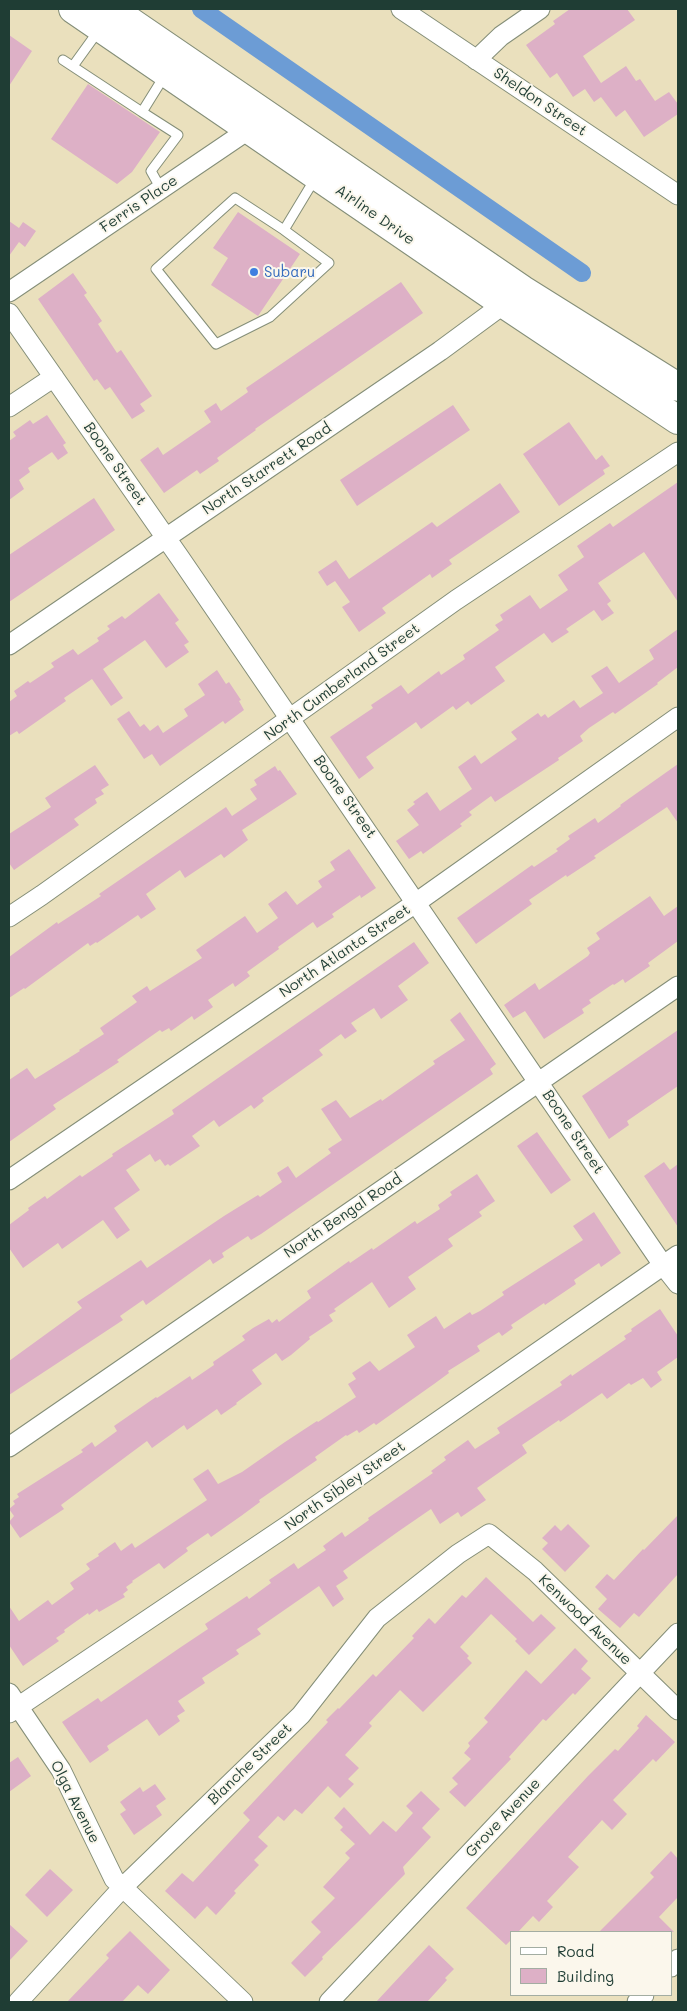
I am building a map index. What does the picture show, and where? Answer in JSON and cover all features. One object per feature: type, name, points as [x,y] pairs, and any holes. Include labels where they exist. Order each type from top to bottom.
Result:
[{"type":"highway","name":"Airline Drive","points":[[93,14],[166,72],[259,122],[317,175],[513,297],[678,387]]},
{"type":"highway","name":"Airline Drive","points":[[93,14],[259,122],[513,297],[678,420]]},
{"type":"street","name":"Sheldon Street","points":[[401,9],[677,192]]},
{"type":"street","points":[[476,60],[501,36],[540,9]]},
{"type":"street","name":"Ferris Place","points":[[9,292],[259,122]]},
{"type":"street","name":"North Starrett Road","points":[[9,645],[440,351],[513,297]]},
{"type":"street","name":"Boone Street","points":[[9,313],[166,537],[539,1082],[671,1260],[678,1284]]},
{"type":"street","points":[[9,407],[54,377]]},
{"type":"street","name":"North Cumberland Street","points":[[9,917],[291,719],[456,600],[678,452]]},
{"type":"street","name":"North Atlanta Street","points":[[9,1180],[417,902],[678,717]]},
{"type":"street","name":"North Bengal Road","points":[[9,1447],[76,1399],[678,986]]},
{"type":"street","name":"North Sibley Street","points":[[12,1704],[287,1526],[671,1260]]},
{"type":"street","name":"Kenwood Avenue","points":[[488,1534],[535,1571],[678,1710]]},
{"type":"street","name":"Blanche Street","points":[[18,2002],[122,1887],[300,1715],[377,1618],[458,1554],[488,1534]]},
{"type":"street","name":"Grove Avenue","points":[[328,2002],[678,1633]]},
{"type":"street","name":"Olga Avenue","points":[[12,1704],[61,1770],[114,1879],[243,2002]]},
{"type":"lane","points":[[73,66],[93,14]]},
{"type":"lane","points":[[63,60],[178,135],[151,171],[161,189]]},
{"type":"lane","points":[[142,112],[166,72]]},
{"type":"lane","points":[[284,230],[317,175]]},
{"type":"lane","points":[[235,198],[284,230],[329,263],[270,317],[216,344],[156,269],[235,198]]},
{"type":"building","points":[[570,9],[627,9],[635,20],[583,56],[601,83],[626,66],[636,81],[640,79],[655,101],[669,92],[678,104],[678,114],[644,137],[625,110],[616,117],[601,97],[594,102],[585,89],[573,97],[557,73],[550,78],[526,45],[555,24],[553,21]]},
{"type":"building","points":[[9,35],[32,51],[9,86]]},
{"type":"building","points":[[88,84],[160,132],[132,172],[117,184],[51,139]]},
{"type":"building","name":"Subaru","points":[[238,212],[300,254],[258,316],[211,285],[228,258],[213,248]]},
{"type":"building","points":[[9,221],[19,228],[23,222],[36,231],[25,247],[19,242],[9,256]]},
{"type":"building","points":[[73,273],[87,293],[84,295],[102,321],[98,324],[117,353],[121,350],[152,396],[140,404],[145,411],[132,419],[110,387],[105,390],[97,379],[94,381],[38,299]]},
{"type":"building","points":[[401,282],[423,313],[255,429],[217,458],[219,461],[200,474],[197,470],[164,493],[140,460],[158,447],[163,455],[211,422],[204,411],[216,403],[221,411],[248,392],[246,388]]},
{"type":"building","points":[[453,405],[470,430],[357,506],[340,480]]},
{"type":"building","points":[[47,415],[66,443],[63,445],[68,453],[58,460],[52,452],[28,468],[30,472],[19,480],[24,489],[9,500],[9,441],[16,436],[13,432],[30,420],[33,424]]},
{"type":"building","points":[[569,422],[596,460],[602,455],[610,466],[603,470],[605,474],[559,506],[523,454]]},
{"type":"building","points":[[678,482],[678,602],[644,552],[598,583],[611,601],[607,604],[614,613],[602,621],[594,610],[566,629],[569,632],[552,643],[544,633],[495,667],[505,681],[471,705],[468,701],[456,710],[453,706],[421,729],[416,722],[366,757],[374,768],[359,779],[330,737],[373,708],[371,705],[401,685],[408,694],[439,671],[441,675],[465,659],[463,655],[499,630],[495,625],[503,620],[500,615],[530,595],[540,609],[568,590],[558,575],[584,557],[577,546],[610,523],[613,527]]},
{"type":"building","points":[[500,483],[520,512],[449,560],[452,564],[432,578],[430,574],[382,608],[386,613],[359,632],[342,607],[350,602],[335,581],[327,586],[318,572],[336,560],[349,579],[432,522],[437,527]]},
{"type":"building","points":[[94,498],[115,530],[9,602],[9,555]]},
{"type":"building","points":[[159,593],[179,620],[175,623],[189,642],[184,645],[189,652],[166,668],[145,640],[103,669],[123,698],[111,706],[92,679],[64,698],[66,701],[19,734],[17,731],[9,736],[9,702],[17,696],[14,691],[54,667],[51,663],[73,649],[78,655],[99,641],[97,638],[110,629],[107,626],[122,616],[125,619]]},
{"type":"building","points":[[678,629],[678,667],[658,684],[615,714],[613,712],[589,728],[580,736],[583,741],[558,758],[559,760],[495,802],[491,796],[469,812],[472,815],[460,824],[462,826],[423,854],[421,851],[409,859],[396,841],[419,825],[407,810],[415,804],[413,802],[427,792],[440,811],[472,789],[458,767],[475,755],[481,764],[517,739],[511,732],[538,713],[541,717],[545,714],[548,718],[574,700],[580,708],[603,693],[591,676],[607,666],[619,683],[654,659],[649,650]]},
{"type":"building","points":[[217,670],[226,684],[229,682],[241,700],[239,701],[244,710],[225,724],[223,721],[160,766],[152,754],[144,759],[117,719],[129,711],[140,727],[144,724],[150,731],[158,725],[163,733],[188,716],[184,709],[205,695],[198,684]]},
{"type":"building","points":[[678,764],[678,823],[667,807],[594,856],[596,858],[567,877],[566,875],[529,900],[532,904],[476,944],[457,918],[532,865],[534,867],[558,851],[556,849],[570,839],[568,836],[595,818],[598,823]]},
{"type":"building","points":[[95,765],[109,785],[101,790],[104,794],[95,799],[97,803],[74,819],[79,825],[14,870],[9,863],[9,834],[51,807],[45,798]]},
{"type":"building","points":[[275,766],[297,794],[242,830],[248,840],[224,858],[221,854],[185,878],[180,870],[146,894],[156,909],[141,919],[138,915],[97,943],[90,946],[88,943],[25,989],[9,998],[9,957],[57,922],[58,924],[101,896],[99,894],[226,807],[232,816],[257,799],[250,789],[257,785],[254,780]]},
{"type":"building","points":[[349,849],[376,888],[361,898],[360,895],[332,914],[334,917],[317,928],[313,922],[247,972],[250,976],[235,987],[233,983],[208,1000],[213,1007],[194,1020],[192,1016],[171,1031],[169,1028],[162,1032],[160,1030],[117,1060],[119,1062],[53,1105],[56,1109],[9,1142],[9,1080],[27,1068],[35,1079],[80,1051],[104,1034],[100,1028],[137,1002],[132,996],[147,986],[150,991],[202,958],[196,950],[245,916],[257,933],[278,918],[268,904],[286,891],[297,905],[322,887],[318,881],[335,870],[330,862]]},
{"type":"building","points":[[650,896],[664,916],[678,906],[678,941],[648,963],[650,966],[625,983],[623,979],[589,1000],[591,1003],[582,1009],[584,1013],[544,1039],[525,1011],[513,1018],[504,1005],[535,983],[539,990],[588,956],[590,953],[587,948],[600,939],[596,933]]},
{"type":"building","points":[[414,942],[429,963],[398,986],[408,1000],[381,1019],[374,1008],[351,1023],[357,1031],[345,1039],[341,1034],[319,1050],[323,1055],[262,1098],[264,1101],[254,1109],[251,1105],[219,1127],[214,1120],[192,1136],[200,1146],[170,1166],[168,1164],[165,1166],[160,1159],[155,1162],[150,1154],[126,1170],[140,1190],[114,1208],[130,1230],[117,1239],[103,1220],[62,1249],[58,1243],[23,1268],[9,1248],[9,1225],[29,1210],[28,1208],[45,1196],[47,1199],[80,1175],[82,1177],[113,1156],[112,1154],[174,1114],[172,1110]]},
{"type":"building","points":[[460,1012],[496,1064],[490,1069],[493,1074],[261,1234],[251,1240],[248,1236],[222,1253],[224,1257],[213,1264],[210,1259],[146,1305],[143,1300],[120,1316],[123,1320],[9,1395],[9,1361],[82,1308],[77,1302],[141,1260],[147,1268],[224,1216],[258,1195],[260,1197],[282,1182],[277,1173],[288,1166],[296,1178],[331,1153],[328,1149],[342,1140],[321,1109],[336,1100],[350,1118],[381,1099],[382,1101],[435,1064],[433,1061],[465,1040],[450,1020]]},
{"type":"building","points":[[678,1030],[678,1086],[627,1121],[629,1125],[609,1139],[582,1096]]},
{"type":"building","points":[[537,1132],[571,1180],[551,1194],[517,1146]]},
{"type":"building","points":[[664,1162],[670,1170],[678,1164],[678,1227],[644,1176]]},
{"type":"building","points":[[477,1174],[495,1201],[479,1212],[482,1216],[448,1239],[453,1246],[408,1277],[416,1289],[389,1308],[372,1282],[334,1309],[336,1311],[329,1315],[333,1321],[309,1337],[310,1339],[291,1355],[282,1361],[276,1353],[252,1370],[262,1384],[237,1404],[221,1415],[217,1409],[187,1430],[184,1425],[152,1448],[147,1441],[61,1505],[64,1509],[20,1538],[9,1522],[14,1516],[9,1509],[15,1504],[13,1501],[19,1497],[17,1494],[83,1452],[81,1450],[92,1442],[95,1447],[117,1431],[114,1426],[156,1397],[190,1376],[192,1380],[214,1365],[213,1362],[245,1340],[242,1336],[253,1328],[269,1319],[272,1323],[277,1319],[279,1322],[311,1298],[307,1291],[349,1261],[350,1263],[372,1248],[373,1250],[415,1221],[417,1224],[440,1209],[438,1205],[452,1195],[450,1192]]},
{"type":"building","points":[[594,1212],[621,1253],[601,1267],[599,1263],[574,1280],[576,1284],[511,1325],[513,1328],[502,1336],[499,1332],[477,1346],[480,1351],[448,1371],[449,1373],[376,1425],[374,1423],[359,1433],[357,1430],[346,1435],[315,1457],[317,1460],[259,1500],[260,1502],[241,1516],[211,1537],[208,1533],[186,1548],[188,1551],[164,1569],[159,1563],[132,1581],[126,1587],[128,1590],[123,1594],[125,1597],[99,1612],[97,1609],[89,1615],[88,1613],[64,1630],[65,1632],[56,1638],[59,1641],[23,1666],[9,1645],[9,1606],[19,1621],[48,1600],[52,1605],[74,1589],[70,1583],[90,1569],[86,1564],[115,1542],[121,1551],[132,1543],[135,1548],[207,1500],[193,1479],[208,1469],[218,1484],[242,1472],[356,1397],[348,1384],[356,1379],[352,1373],[370,1361],[379,1371],[415,1347],[407,1335],[436,1316],[444,1329],[470,1312],[472,1315],[480,1311],[504,1295],[502,1292],[583,1240],[573,1226]]},
{"type":"building","points":[[660,1309],[678,1336],[678,1357],[657,1372],[662,1380],[651,1388],[643,1378],[631,1385],[629,1383],[607,1399],[602,1393],[560,1422],[559,1420],[522,1445],[527,1453],[477,1488],[486,1500],[461,1517],[458,1512],[440,1524],[431,1509],[343,1571],[348,1578],[336,1586],[344,1599],[333,1607],[319,1586],[257,1629],[261,1634],[236,1650],[239,1654],[202,1678],[205,1683],[178,1701],[185,1711],[177,1716],[180,1721],[159,1736],[147,1719],[107,1746],[109,1750],[90,1763],[62,1722],[98,1698],[101,1702],[208,1629],[205,1624],[247,1596],[249,1599],[271,1583],[269,1580],[294,1563],[298,1569],[326,1550],[323,1546],[342,1532],[345,1537],[369,1520],[368,1518],[433,1473],[431,1471],[446,1460],[444,1457],[468,1440],[475,1449],[500,1433],[497,1428],[562,1385],[560,1382],[571,1374],[572,1376],[626,1339],[624,1336],[632,1331],[631,1329]]},
{"type":"building","points":[[678,1515],[678,1574],[639,1617],[634,1613],[620,1628],[598,1609],[607,1599],[595,1587],[607,1574],[614,1580]]},
{"type":"building","points":[[568,1524],[590,1546],[565,1572],[542,1549],[548,1543],[542,1538],[555,1525],[561,1531]]},
{"type":"building","points":[[486,1577],[533,1622],[541,1614],[556,1628],[529,1655],[515,1641],[517,1639],[491,1614],[460,1647],[469,1656],[467,1658],[472,1663],[423,1712],[400,1690],[369,1723],[372,1726],[345,1755],[359,1768],[348,1779],[354,1784],[340,1798],[328,1786],[302,1814],[295,1809],[284,1821],[278,1816],[258,1837],[268,1846],[254,1860],[259,1865],[234,1891],[236,1893],[216,1915],[207,1906],[195,1919],[165,1891],[182,1873],[193,1882],[250,1820],[243,1813],[328,1722],[326,1720],[373,1674],[376,1677],[414,1638],[412,1636],[429,1618],[435,1624],[462,1595],[466,1598]]},
{"type":"building","points":[[575,1648],[588,1661],[581,1669],[591,1678],[575,1695],[573,1693],[546,1721],[543,1719],[509,1757],[511,1759],[465,1807],[449,1792],[458,1784],[452,1778],[471,1759],[464,1753],[470,1746],[468,1743],[488,1722],[484,1718],[526,1670],[541,1684]]},
{"type":"building","points":[[646,1715],[675,1742],[656,1762],[653,1759],[613,1800],[627,1814],[612,1830],[602,1820],[568,1857],[579,1867],[547,1901],[553,1907],[539,1922],[533,1916],[519,1931],[510,1931],[510,1941],[506,1945],[466,1908],[588,1776],[615,1749],[618,1751],[639,1728],[637,1726]]},
{"type":"building","points":[[18,1757],[31,1776],[9,1792],[9,1763]]},
{"type":"building","points":[[155,1784],[166,1799],[156,1806],[162,1815],[134,1835],[120,1814],[126,1810],[120,1802],[140,1787],[143,1792]]},
{"type":"building","points":[[421,1791],[440,1809],[422,1828],[431,1837],[403,1867],[405,1874],[322,1957],[323,1959],[305,1977],[291,1963],[321,1932],[311,1922],[335,1898],[323,1887],[350,1858],[345,1853],[355,1844],[340,1830],[343,1827],[334,1818],[344,1807],[370,1835],[383,1821],[396,1832],[413,1813],[406,1806]]},
{"type":"building","points":[[671,1851],[678,1859],[678,1897],[659,1917],[674,1932],[600,1931],[654,1877],[650,1873]]},
{"type":"building","points":[[50,1869],[73,1890],[47,1917],[25,1895]]},
{"type":"building","points":[[9,1924],[28,1941],[9,1961]]},
{"type":"building","points":[[130,1931],[170,1970],[148,1994],[138,1985],[122,2002],[67,2002],[109,1958],[106,1955]]},
{"type":"building","points":[[429,1945],[454,1969],[445,1978],[447,1980],[427,2002],[376,2002]]},
{"type":"waterway","points":[[201,9],[582,273]]},
{"type":"place","name":"Subaru","points":[[254,272]]}]
